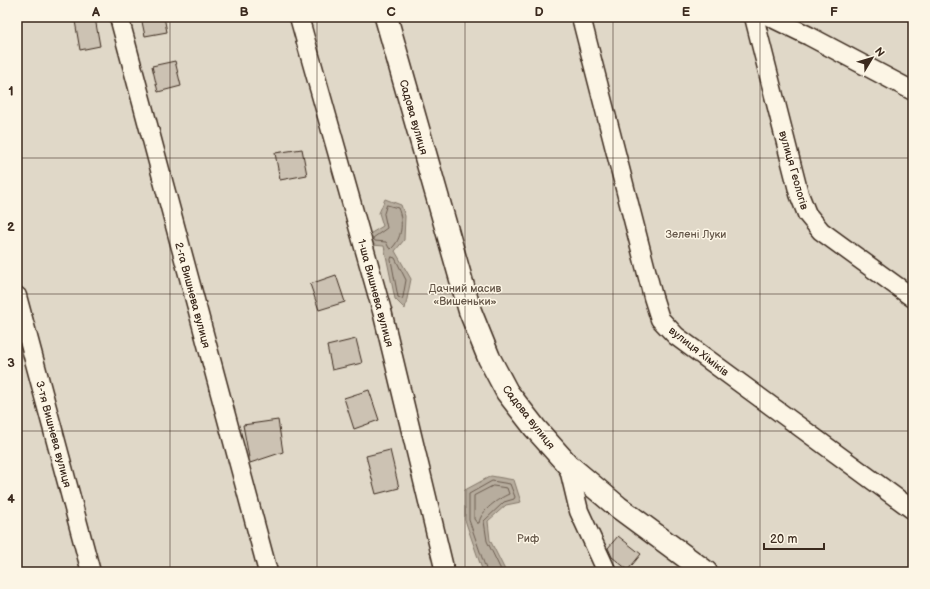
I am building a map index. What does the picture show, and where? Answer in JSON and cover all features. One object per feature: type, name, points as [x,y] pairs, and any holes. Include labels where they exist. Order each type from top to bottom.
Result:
[{"type":"street","name":"2-га Вишнева вулиця","points":[[119,17],[268,572]]},
{"type":"street","name":"1-ша Вишнева вулиця","points":[[300,17],[382,311],[445,572]]},
{"type":"street","name":"Садова вулиця","points":[[386,17],[470,311],[489,358],[507,392],[535,428],[568,466],[618,507],[706,572]]},
{"type":"street","name":"вулиця Хіміків","points":[[581,17],[651,290],[660,319],[676,336],[913,510]]},
{"type":"street","name":"вулиця Геологів","points":[[754,17],[799,194],[807,214],[821,231],[913,298]]},
{"type":"street","points":[[770,17],[913,91]]},
{"type":"street","name":"3-тя Вишнева вулиця","points":[[17,296],[91,572]]},
{"type":"street","points":[[568,466],[579,511],[607,572]]},
{"type":"green space","name":"Дачний масив «Вишеньки»","points":[[17,17],[913,17],[913,572],[17,572]]},
{"type":"water","points":[[385,199],[401,205],[405,216],[404,240],[395,251],[411,279],[405,309],[395,299],[384,246],[372,245],[368,235],[383,226],[379,213]]},
{"type":"water","points":[[491,476],[514,480],[521,502],[506,505],[488,521],[490,540],[506,572],[483,572],[465,520],[465,490]]},
{"type":"building","points":[[141,17],[164,17],[167,32],[145,36]]},
{"type":"building","points":[[95,18],[100,46],[80,50],[75,21]]},
{"type":"building","points":[[175,61],[181,86],[158,92],[152,66]]},
{"type":"building","points":[[302,149],[307,175],[280,180],[275,153]]},
{"type":"building","points":[[336,275],[345,302],[319,310],[310,284]]},
{"type":"building","points":[[356,339],[362,363],[332,370],[327,346]]},
{"type":"building","points":[[369,390],[379,420],[354,429],[344,398]]},
{"type":"building","points":[[278,420],[283,452],[250,463],[243,425]]},
{"type":"building","points":[[390,450],[399,488],[376,494],[366,456]]},
{"type":"building","points":[[618,536],[641,554],[628,570],[612,557],[608,548]]},
{"type":"park label","name":"Зелені Луки","points":[[696,234]]},
{"type":"park label","name":"Риф","points":[[528,538]]}]
